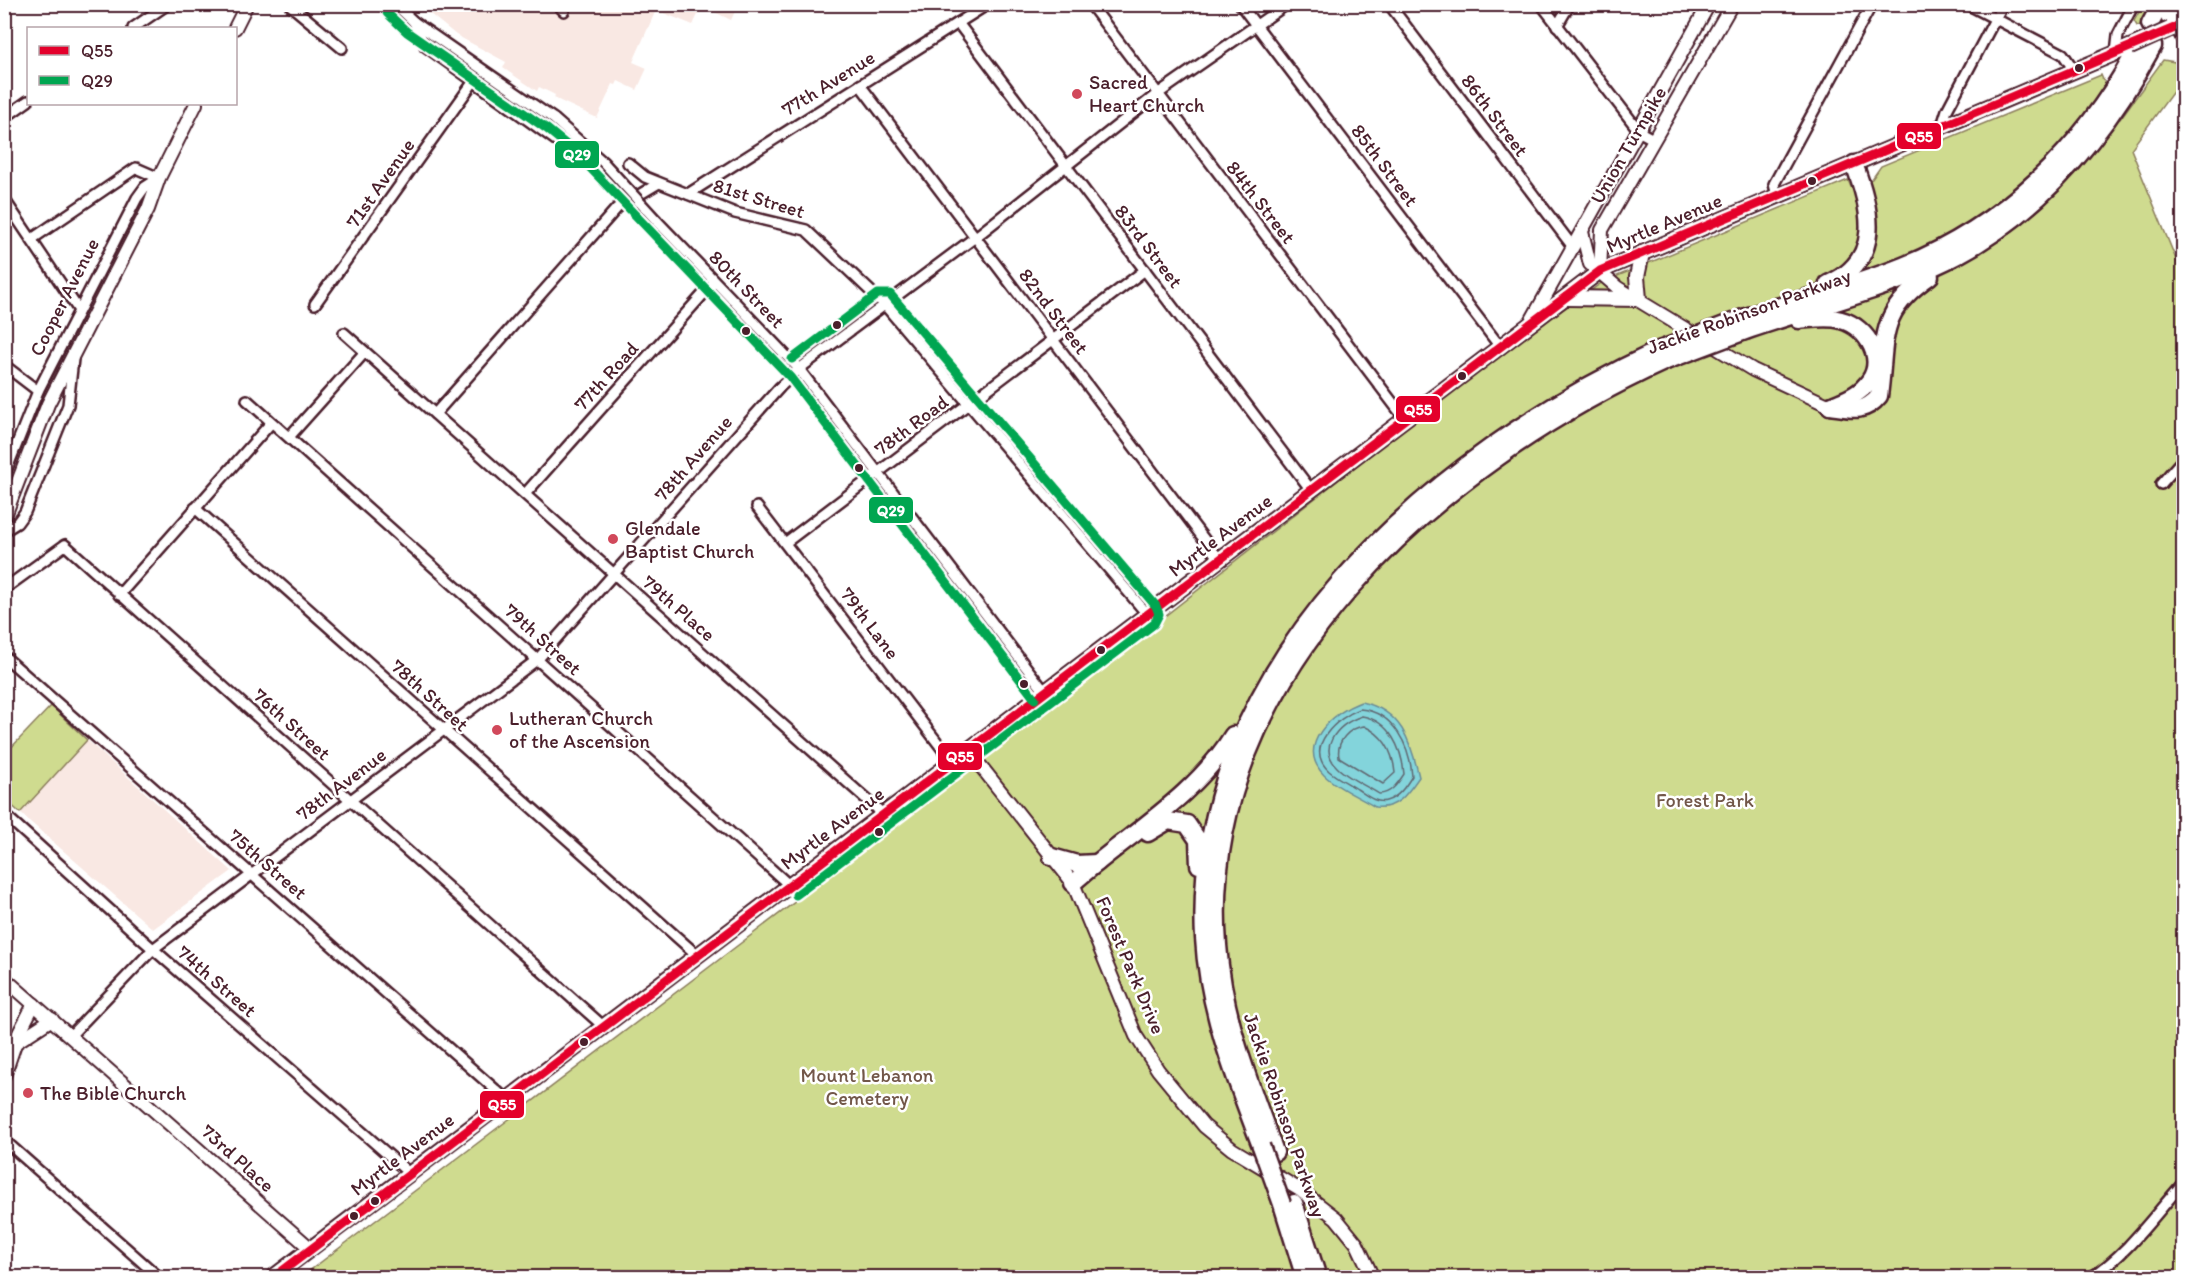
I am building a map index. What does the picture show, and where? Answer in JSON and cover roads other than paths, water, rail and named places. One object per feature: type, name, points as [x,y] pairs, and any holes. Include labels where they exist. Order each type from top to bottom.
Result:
[{"type":"highway","points":[[2150,24],[2173,18]]},
{"type":"highway","name":"Jackie Robinson Parkway","points":[[1745,324],[1766,324],[1886,285],[1935,266],[1968,248],[2032,202],[2076,161],[2119,105],[2153,46]]},
{"type":"highway","name":"Jackie Robinson Parkway","points":[[1318,1278],[1268,1149],[1222,1040],[1210,988],[1204,937],[1206,879],[1216,812],[1235,749],[1256,702],[1292,644],[1322,603],[1356,564],[1406,514],[1465,465],[1525,422],[1590,384],[1745,324],[1785,304],[1903,266],[1955,241],[1989,220],[2043,175],[2072,146],[2101,108],[2132,50]]},
{"type":"highway","points":[[1785,304],[1837,279],[1851,268],[1862,253],[1869,237],[1869,213],[1854,164]]},
{"type":"highway","points":[[1830,406],[1860,411],[1871,406],[1879,396],[1887,326],[1898,302],[1911,289],[1968,248]]},
{"type":"highway","points":[[1766,324],[1831,318],[1848,322],[1866,335],[1875,358],[1872,377],[1856,394],[1830,406]]},
{"type":"highway","name":"Jackie Robinson Parkway","points":[[1268,1149],[1232,1031],[1220,970],[1217,925],[1219,869],[1226,827],[1240,771],[1263,719],[1300,656],[1343,598],[1417,521],[1494,460],[1551,422],[1662,355]]},
{"type":"highway","points":[[1076,887],[1097,863],[1203,777],[1220,757],[1256,702]]},
{"type":"highway","points":[[1076,887],[1158,825],[1168,821],[1183,822],[1194,831],[1199,845],[1197,894],[1204,937]]},
{"type":"highway","points":[[1052,857],[1077,864],[1097,863]]},
{"type":"highway","name":"Jackie Robinson Parkway","points":[[1288,1204],[1305,1278]]},
{"type":"main road","points":[[236,27],[247,4]]},
{"type":"main road","name":"Union Turnpike","points":[[1528,327],[1640,132],[1709,4]]},
{"type":"main road","name":"Union Turnpike","points":[[1600,271],[1602,230],[1732,4]]},
{"type":"main road","name":"Myrtle Avenue","points":[[272,1278],[1600,271],[2074,70],[2116,53],[2132,50],[2173,18]]},
{"type":"main road","name":"Cooper Avenue","points":[[4,518],[48,405],[148,209],[159,178],[196,105]]},
{"type":"main road","points":[[1582,232],[1590,264],[1618,288],[1753,370],[1830,406]]},
{"type":"main road","points":[[1639,299],[1637,277],[1642,253]]},
{"type":"main road","points":[[1567,298],[1639,299]]},
{"type":"main road","name":"Forest Park Drive","points":[[968,750],[1076,887],[1121,1003],[1136,1036],[1158,1070],[1204,1126],[1232,1149],[1300,1190],[1336,1218],[1357,1244],[1373,1278]]},
{"type":"main road","name":"73rd Place","points":[[4,978],[310,1248]]},
{"type":"main road","points":[[4,1076],[15,1043],[34,1004]]},
{"type":"main road","points":[[15,1043],[52,1019]]},
{"type":"street","points":[[134,27],[168,4]]},
{"type":"street","points":[[289,4],[342,48]]},
{"type":"street","name":"80th Street","points":[[394,4],[414,22],[554,119],[603,162],[714,282],[799,369],[1045,692]]},
{"type":"street","name":"77th Avenue","points":[[688,194],[988,4]]},
{"type":"street","name":"84th Street","points":[[1090,4],[1156,95],[1405,419]]},
{"type":"street","name":"85th Street","points":[[1240,4],[1501,348]]},
{"type":"street","name":"78th Avenue","points":[[71,1035],[153,949],[349,799],[538,659],[780,387],[799,369],[976,237],[1156,95],[1287,4]]},
{"type":"street","name":"86th Street","points":[[1389,4],[1573,247]]},
{"type":"street","points":[[1540,4],[1640,132],[1653,139]]},
{"type":"street","points":[[1557,26],[1570,4]]},
{"type":"street","points":[[1777,196],[1774,184],[1872,4]]},
{"type":"street","points":[[1967,4],[2063,54],[2074,70]]},
{"type":"street","points":[[1942,126],[1947,110],[2003,4]]},
{"type":"street","points":[[2116,53],[2118,34],[2134,4]]},
{"type":"street","points":[[2173,18],[2184,44]]},
{"type":"street","name":"80th Street","points":[[414,22],[425,46],[564,146]]},
{"type":"street","name":"83rd Street","points":[[958,23],[1311,490]]},
{"type":"street","name":"71st Avenue","points":[[315,304],[474,81]]},
{"type":"street","name":"82nd Street","points":[[860,85],[1220,560]]},
{"type":"street","points":[[4,118],[27,102]]},
{"type":"street","name":"81st Street","points":[[628,163],[645,177],[735,213],[806,230],[884,304],[1147,614]]},
{"type":"street","points":[[32,239],[136,168],[159,178]]},
{"type":"street","name":"Cooper Avenue","points":[[4,476],[38,391],[78,309],[137,198],[145,187],[159,178]]},
{"type":"street","points":[[435,414],[617,208],[659,183]]},
{"type":"street","points":[[4,199],[78,309]]},
{"type":"street","name":"78th Road","points":[[786,543],[1145,270]]},
{"type":"street","name":"77th Road","points":[[525,494],[714,282]]},
{"type":"street","name":"79th Place","points":[[344,333],[883,814]]},
{"type":"street","name":"Cooper Avenue","points":[[4,531],[17,523],[25,512],[68,405],[74,351]]},
{"type":"street","points":[[289,437],[365,352]]},
{"type":"street","points":[[4,365],[38,391]]},
{"type":"street","name":"79th Street","points":[[247,400],[789,885]]},
{"type":"street","points":[[119,595],[271,423]]},
{"type":"street","points":[[2161,484],[2184,458]]},
{"type":"street","name":"79th Lane","points":[[757,507],[944,751],[956,759]]},
{"type":"street","name":"78th Street","points":[[195,508],[697,955]]},
{"type":"street","name":"76th Street","points":[[4,589],[65,545],[603,1026]]},
{"type":"street","name":"75th Street","points":[[4,656],[506,1100]]},
{"type":"street","name":"74th Street","points":[[4,814],[153,949],[409,1173]]},
{"type":"street","points":[[4,1140],[160,1278]]},
{"type":"street","points":[[2090,1278],[2102,1270],[2121,1251],[2184,1182]]},
{"type":"water","points":[[1361,702],[1375,706],[1395,720],[1408,740],[1416,764],[1419,777],[1401,799],[1390,806],[1375,807],[1348,792],[1329,780],[1316,764],[1314,752],[1321,731],[1339,713]]},
{"type":"place","name":"Sacred Heart Church","points":[[1077,94]]},
{"type":"place","name":"Glendale Baptist Church","points":[[613,539]]},
{"type":"place","name":"Lutheran Church of the Ascension","points":[[497,730]]},
{"type":"place","name":"The Bible Church","points":[[28,1093]]},
{"type":"park label","name":"Forest Park","points":[[1705,800]]},
{"type":"park label","name":"Mount Lebanon Cemetery","points":[[867,1086]]}]
